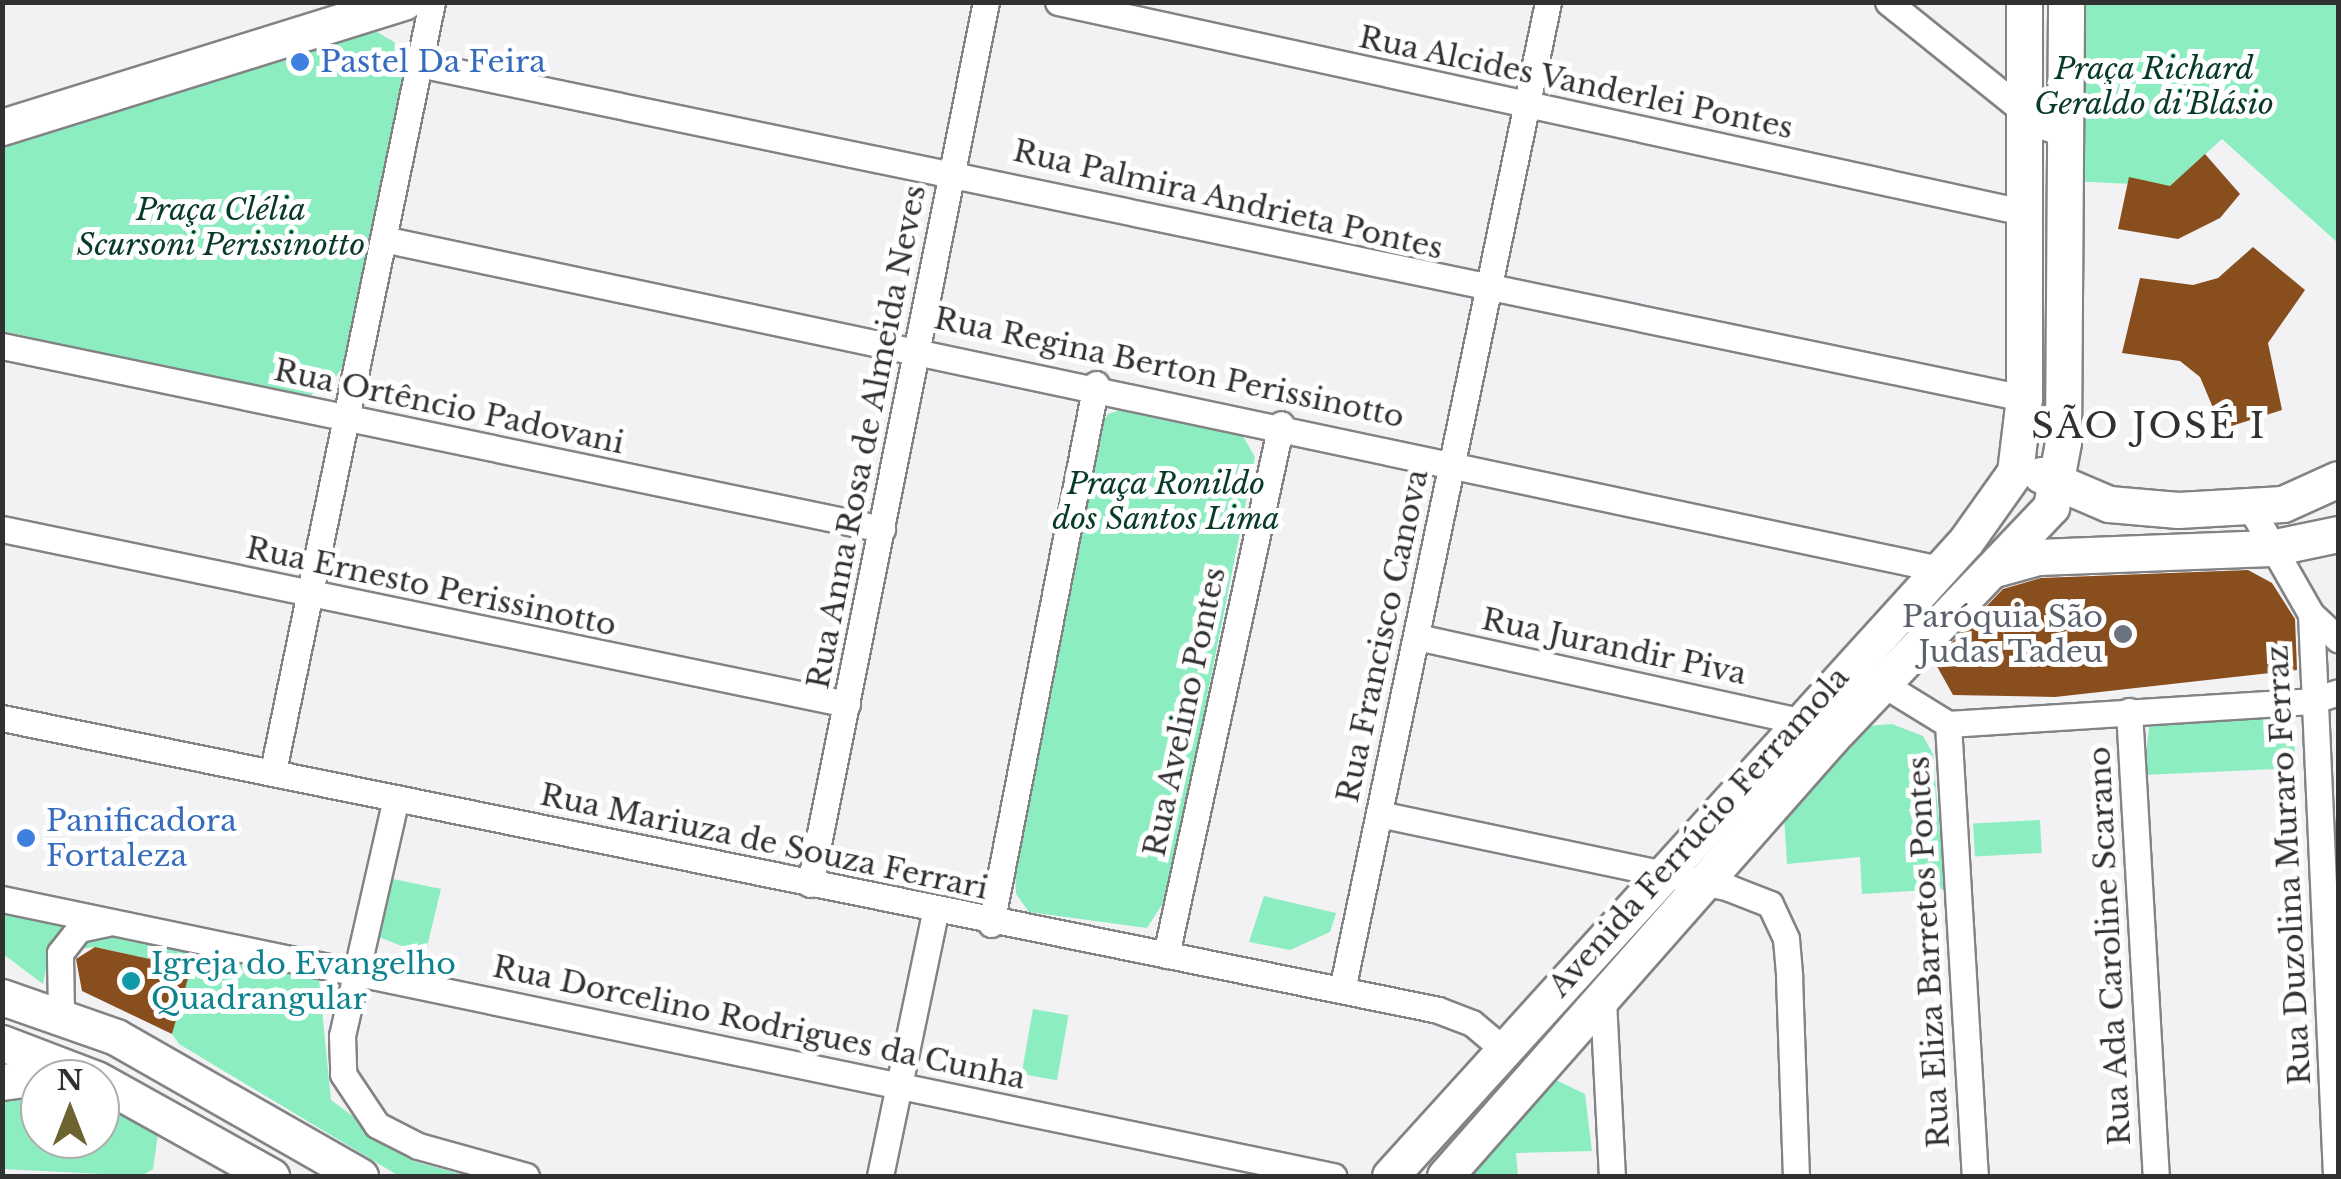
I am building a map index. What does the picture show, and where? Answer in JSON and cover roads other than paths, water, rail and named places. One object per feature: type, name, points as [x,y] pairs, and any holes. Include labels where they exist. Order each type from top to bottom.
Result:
[{"type":"street","points":[[2,127],[404,2]]},
{"type":"street","points":[[273,770],[432,2]]},
{"type":"street","name":"Rua Anna Rosa de Almeida Neves","points":[[810,884],[986,2]]},
{"type":"street","name":"Rua Alcides Vanderlei Pontes","points":[[1058,2],[2023,212]]},
{"type":"street","name":"Rua Francisco Canova","points":[[1342,990],[1548,2]]},
{"type":"street","points":[[1888,2],[2022,108],[2064,132]]},
{"type":"street","points":[[2024,2],[2024,398],[2011,479],[2042,521],[2102,554]]},
{"type":"street","points":[[2042,521],[2060,482],[2066,2]]},
{"type":"street","name":"Rua Palmira Andrieta Pontes","points":[[419,64],[952,172],[1489,291],[2024,398]]},
{"type":"street","name":"Rua Regina Berton Perissinotto","points":[[384,239],[1096,384],[1939,569]]},
{"type":"street","name":"Rua Ortêncio Padovani","points":[[2,346],[882,529]]},
{"type":"street","points":[[990,924],[1096,384]]},
{"type":"street","name":"Rua Avelino Pontes","points":[[1166,955],[1281,424]]},
{"type":"street","points":[[2011,479],[2060,482],[2109,504],[2250,507],[2283,504],[2338,478]]},
{"type":"street","name":"Avenida Ferrúcio Ferramola","points":[[1390,1176],[1798,720],[1939,569],[2011,479]]},
{"type":"street","name":"Rua Duzolina Muraro Ferraz","points":[[2250,507],[2311,614],[2311,701],[2336,1176]]},
{"type":"street","name":"Avenida Ferrúcio Ferramola","points":[[1445,1176],[1883,684],[2042,521]]},
{"type":"street","name":"Rua Ernesto Perissinotto","points":[[2,529],[847,704]]},
{"type":"street","points":[[1991,570],[2018,560],[2271,548],[2338,534]]},
{"type":"street","points":[[2311,614],[2338,639]]},
{"type":"street","name":"Rua Jurandir Piva","points":[[1417,637],[1798,720]]},
{"type":"street","points":[[1883,684],[1948,724],[2311,701],[2338,692]]},
{"type":"street","name":"Rua Ada Caroline Scarano","points":[[2129,711],[2156,1176]]},
{"type":"street","name":"Rua Mariuza de Souza Ferrari","points":[[2,718],[273,770],[990,924],[1438,1010],[1503,1049]]},
{"type":"street","name":"Rua Eliza Barretos Pontes","points":[[1948,724],[1974,1176]]},
{"type":"street","points":[[396,798],[342,1036],[343,1074],[377,1125],[418,1146],[526,1176]]},
{"type":"street","points":[[1379,814],[1753,895],[1780,920],[1790,978],[1796,1176]]},
{"type":"street","name":"Rua Dorcelino Rodrigues da Cunha","points":[[2,898],[1333,1176]]},
{"type":"street","points":[[880,1176],[935,912]]},
{"type":"street","points":[[61,1012],[60,953],[79,930],[112,923]]},
{"type":"street","points":[[6,1053],[6,993],[61,1012],[360,1176]]},
{"type":"street","points":[[1602,1000],[1612,1176]]},
{"type":"street","points":[[120,1092],[271,1176]]},
{"type":"place","name":"Pastel Da Feira","points":[[300,62]]},
{"type":"place","name":"Paróquia São Judas Tadeu","points":[[2123,634]]},
{"type":"place","name":"Panificadora Fortaleza","points":[[26,838]]},
{"type":"place","name":"Igreja do Evangelho Quadrangular","points":[[131,981]]},
{"type":"district","name":"SÃO JOSÉ I","points":[[2149,426]]},
{"type":"park label","name":"Praça Richard Geraldo di'Blásio","points":[[2154,86]]},
{"type":"park label","name":"Praça Clélia Scursoni Perissinotto","points":[[221,227]]},
{"type":"park label","name":"Praça Ronildo dos Santos Lima","points":[[1166,501]]}]
